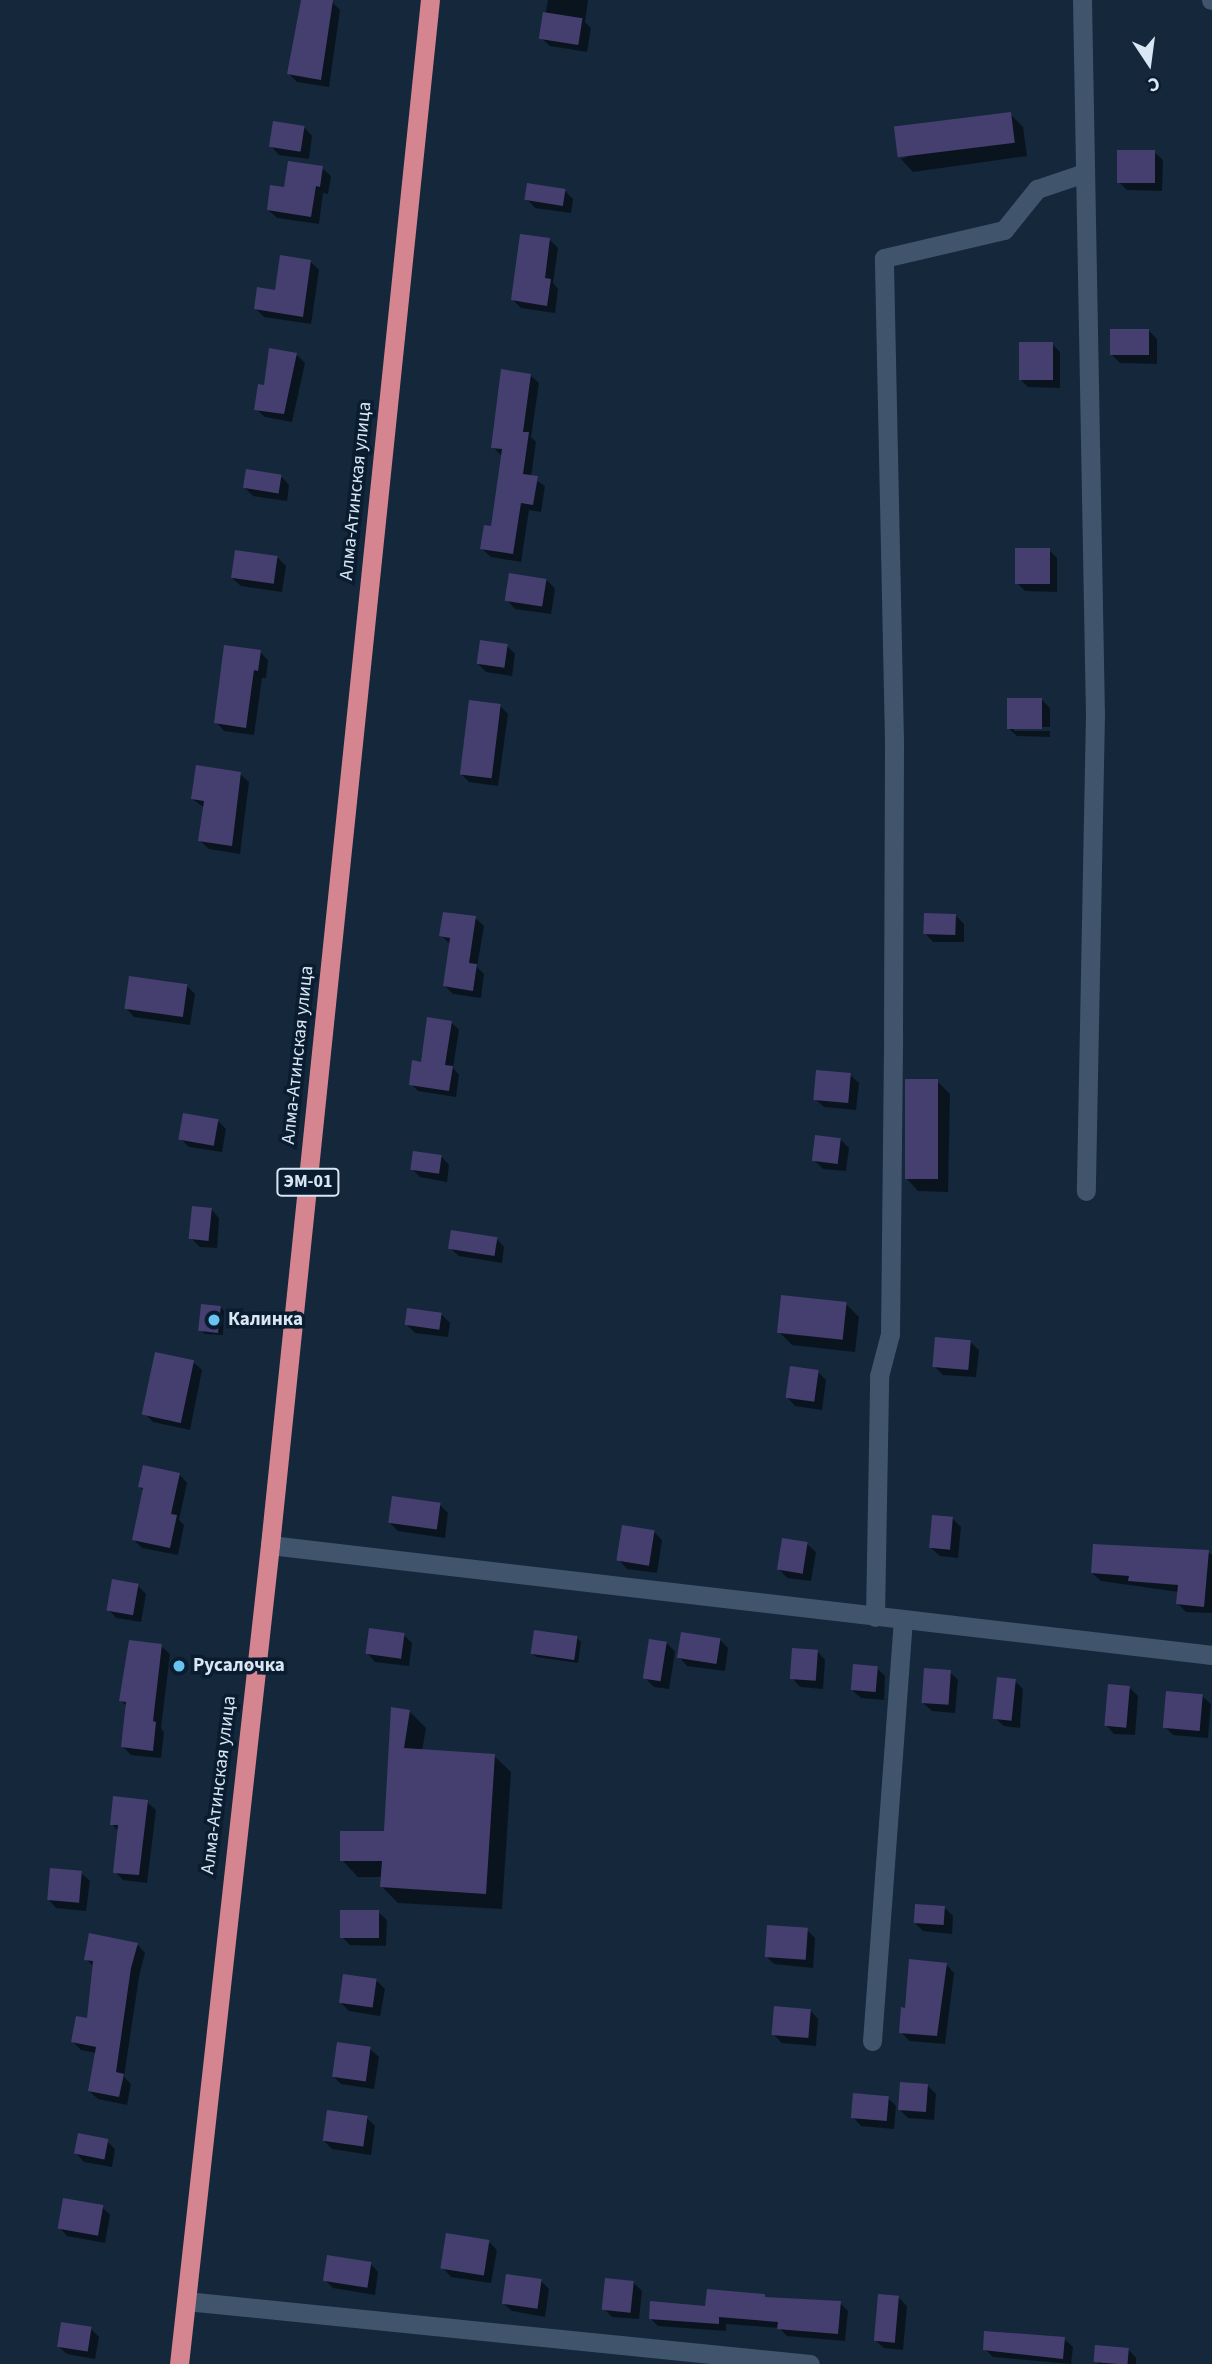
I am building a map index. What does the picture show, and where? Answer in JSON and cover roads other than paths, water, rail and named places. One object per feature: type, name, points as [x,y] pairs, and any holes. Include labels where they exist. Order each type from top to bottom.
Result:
[{"type":"highway","name":"Алма-Атинская улица","points":[[179,2364],[270,1545],[430,0]]},
{"type":"street","points":[[1082,0],[1095,713],[1086,1191]]},
{"type":"street","points":[[875,1617],[879,1376],[890,1334],[893,1036],[894,741],[884,258],[1004,230],[1037,189],[1084,173]]},
{"type":"street","points":[[270,1545],[1212,1655]]},
{"type":"street","points":[[872,2041],[903,1620]]},
{"type":"street","points":[[186,2301],[810,2364]]},
{"type":"place","name":"Калинка","points":[[214,1320]]},
{"type":"place","name":"Русалочка","points":[[179,1666]]}]
